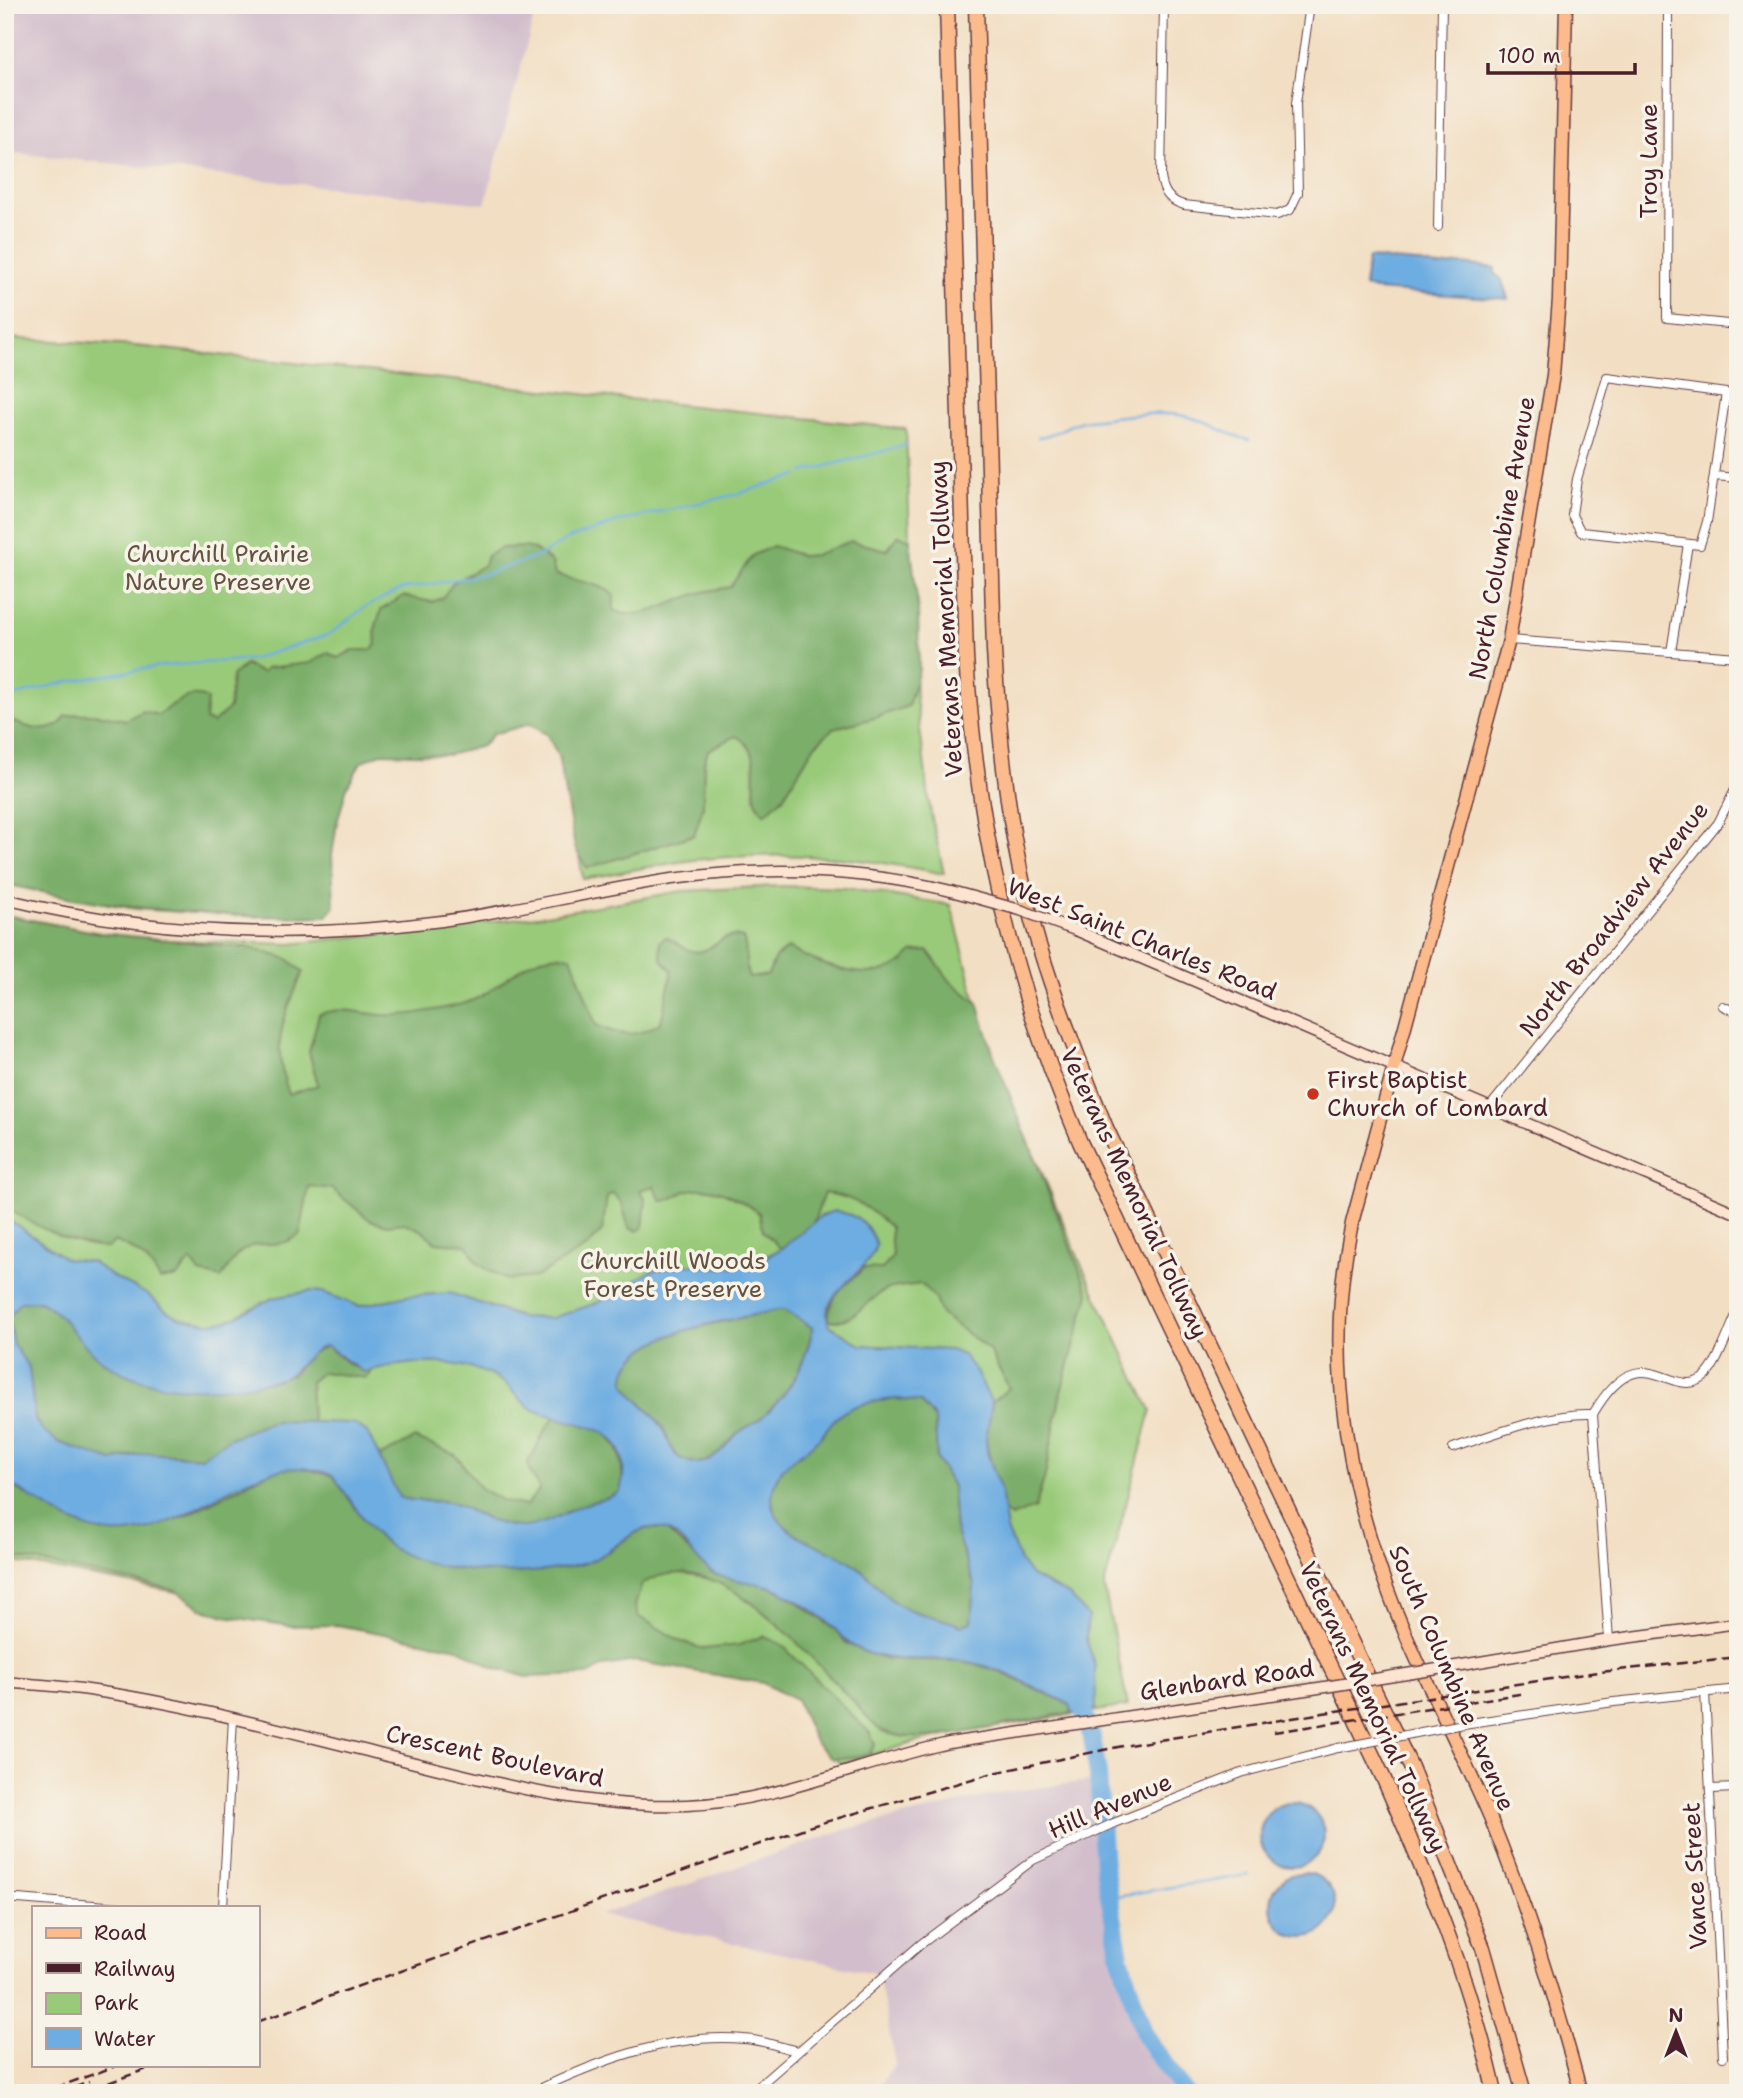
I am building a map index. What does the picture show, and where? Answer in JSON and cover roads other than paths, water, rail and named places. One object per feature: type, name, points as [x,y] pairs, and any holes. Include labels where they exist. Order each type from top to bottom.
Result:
[{"type":"highway","name":"Veterans Memorial Tollway","points":[[947,5],[969,706],[985,840],[1005,931],[1038,1037],[1080,1142],[1330,1664],[1428,1880],[1454,1949],[1494,2093]]},
{"type":"highway","name":"Veterans Memorial Tollway","points":[[976,5],[994,651],[999,732],[1012,822],[1037,940],[1077,1057],[1106,1128],[1411,1767],[1483,1948],[1524,2093]]},
{"type":"main road","name":"North Columbine Avenue","points":[[1395,1066],[1509,640],[1553,375],[1559,299],[1566,5]]},
{"type":"main road","name":"West Saint Charles Road","points":[[5,899],[125,922],[236,931],[342,930],[454,919],[664,880],[727,873],[842,873],[951,891],[1002,904],[1078,931],[1738,1214]]},
{"type":"main road","name":"South Columbine Avenue","points":[[1395,1066],[1343,1268],[1338,1349],[1345,1434],[1366,1525],[1390,1597],[1495,1830],[1545,1966],[1581,2093]]},
{"type":"main road","points":[[1609,1640],[1738,1623]]},
{"type":"main road","name":"Glenbard Road","points":[[1099,1720],[1312,1689],[1609,1640]]},
{"type":"main road","name":"Crescent Boulevard","points":[[5,1682],[96,1691],[233,1718],[534,1790],[611,1802],[684,1805],[762,1796],[920,1749],[1099,1720]]},
{"type":"street","points":[[1164,5],[1161,177],[1164,192],[1172,200],[1184,205],[1277,215],[1290,209],[1296,200],[1296,103],[1310,5]]},
{"type":"street","points":[[1438,227],[1442,5]]},
{"type":"street","name":"Troy Lane","points":[[1668,5],[1667,318],[1738,325]]},
{"type":"street","points":[[1606,377],[1726,394],[1700,545],[1688,544],[1581,533],[1572,515],[1588,434],[1606,377]]},
{"type":"street","points":[[1714,476],[1738,478]]},
{"type":"street","points":[[1671,652],[1688,544]]},
{"type":"street","points":[[1509,640],[1738,657]]},
{"type":"street","name":"North Broadview Avenue","points":[[1489,1108],[1718,823],[1738,784]]},
{"type":"street","points":[[1723,1006],[1738,1013]]},
{"type":"street","points":[[1609,1640],[1593,1413],[1610,1387],[1627,1375],[1647,1372],[1686,1383],[1702,1379],[1709,1373],[1738,1311]]},
{"type":"street","points":[[1453,1448],[1554,1418],[1575,1413],[1593,1413]]},
{"type":"street","name":"Hill Avenue","points":[[751,2093],[921,1944],[1033,1860],[1114,1823],[1241,1773],[1338,1748],[1463,1724],[1738,1689]]},
{"type":"street","name":"Vance Street","points":[[1705,1692],[1723,2057]]},
{"type":"street","points":[[223,1906],[233,1718]]},
{"type":"street","points":[[1710,1789],[1738,1787]]},
{"type":"street","points":[[5,1898],[106,1906]]},
{"type":"street","points":[[531,2093],[603,2063],[687,2041],[747,2039],[797,2051]]},
{"type":"water","points":[[1368,258],[1417,262],[1436,267],[1462,264],[1495,268],[1495,274],[1502,280],[1508,299],[1375,290],[1364,286]]},
{"type":"water","points":[[834,1211],[855,1217],[870,1231],[876,1245],[864,1265],[830,1304],[827,1314],[829,1325],[861,1345],[951,1350],[963,1355],[976,1372],[992,1403],[986,1439],[987,1452],[1001,1491],[1007,1530],[1020,1561],[1031,1576],[1069,1595],[1088,1616],[1086,1638],[1095,1667],[1096,1710],[1072,1713],[1071,1705],[1005,1673],[977,1664],[950,1660],[887,1658],[863,1651],[854,1647],[819,1615],[779,1590],[726,1578],[710,1571],[680,1539],[666,1530],[645,1529],[600,1557],[570,1567],[515,1573],[485,1572],[428,1563],[404,1554],[378,1536],[333,1476],[304,1468],[276,1471],[249,1480],[169,1522],[141,1531],[111,1533],[69,1520],[5,1482],[5,1217],[66,1259],[92,1262],[148,1295],[166,1311],[181,1318],[209,1323],[227,1321],[273,1298],[310,1291],[322,1292],[359,1306],[407,1296],[450,1293],[520,1317],[552,1318],[597,1303],[651,1271],[685,1264],[723,1268],[755,1262],[781,1249],[821,1216]],"holes":[[[40,1301],[62,1318],[93,1353],[112,1367],[156,1384],[204,1389],[276,1380],[291,1374],[313,1352],[327,1346],[363,1372],[416,1363],[470,1367],[503,1382],[534,1410],[585,1425],[612,1439],[620,1451],[623,1468],[620,1491],[611,1497],[585,1504],[533,1526],[497,1523],[452,1503],[399,1497],[367,1432],[353,1423],[273,1421],[230,1438],[201,1457],[149,1453],[112,1461],[58,1442],[43,1431],[35,1420],[29,1368],[13,1344],[8,1318],[20,1302]],[[785,1310],[813,1328],[805,1355],[788,1389],[760,1419],[739,1432],[708,1461],[693,1463],[679,1458],[660,1424],[625,1385],[628,1366],[641,1351],[660,1340],[711,1324]],[[897,1399],[921,1402],[935,1419],[937,1459],[952,1486],[955,1529],[974,1584],[971,1622],[961,1626],[900,1606],[853,1563],[789,1530],[779,1521],[773,1509],[772,1496],[776,1480],[788,1463],[822,1436],[840,1415],[871,1402]]]},
{"type":"water","points":[[1292,1803],[1304,1805],[1315,1812],[1322,1823],[1322,1847],[1315,1858],[1304,1865],[1292,1867],[1280,1865],[1269,1858],[1262,1847],[1260,1835],[1262,1823],[1269,1812],[1280,1805]]},
{"type":"water","points":[[1303,1873],[1321,1879],[1329,1887],[1335,1905],[1329,1923],[1321,1931],[1303,1937],[1285,1931],[1277,1923],[1271,1905],[1277,1887],[1285,1879]]},
{"type":"waterway","points":[[1038,437],[1082,421],[1174,414],[1193,418],[1249,440]]},
{"type":"waterway","points":[[803,472],[907,445]]},
{"type":"waterway","points":[[5,698],[67,682],[160,666],[253,659],[330,634],[365,607],[402,589],[486,574],[539,556],[568,539],[621,521],[737,494],[798,475]]},
{"type":"waterway","points":[[1076,1691],[1092,1737],[1098,1774],[1104,1866],[1120,1957],[1145,2036],[1185,2093]]},
{"type":"waterway","points":[[1110,1897],[1248,1875]]},
{"type":"railway","points":[[259,2021],[808,1827],[993,1773],[1123,1746],[1323,1713],[1591,1673],[1738,1657]]},
{"type":"railway","points":[[1274,1732],[1526,1693]]},
{"type":"railway","points":[[41,2093],[116,2066]]},
{"type":"railway","points":[[80,2093],[155,2066]]},
{"type":"railway","points":[[60,2093],[89,2082]]},
{"type":"place","name":"First Baptist Church of Lombard","points":[[1313,1094]]},
{"type":"park label","name":"Churchill Prairie Nature Preserve","points":[[218,568]]},
{"type":"park label","name":"Churchill Woods Forest Preserve","points":[[673,1275]]}]
